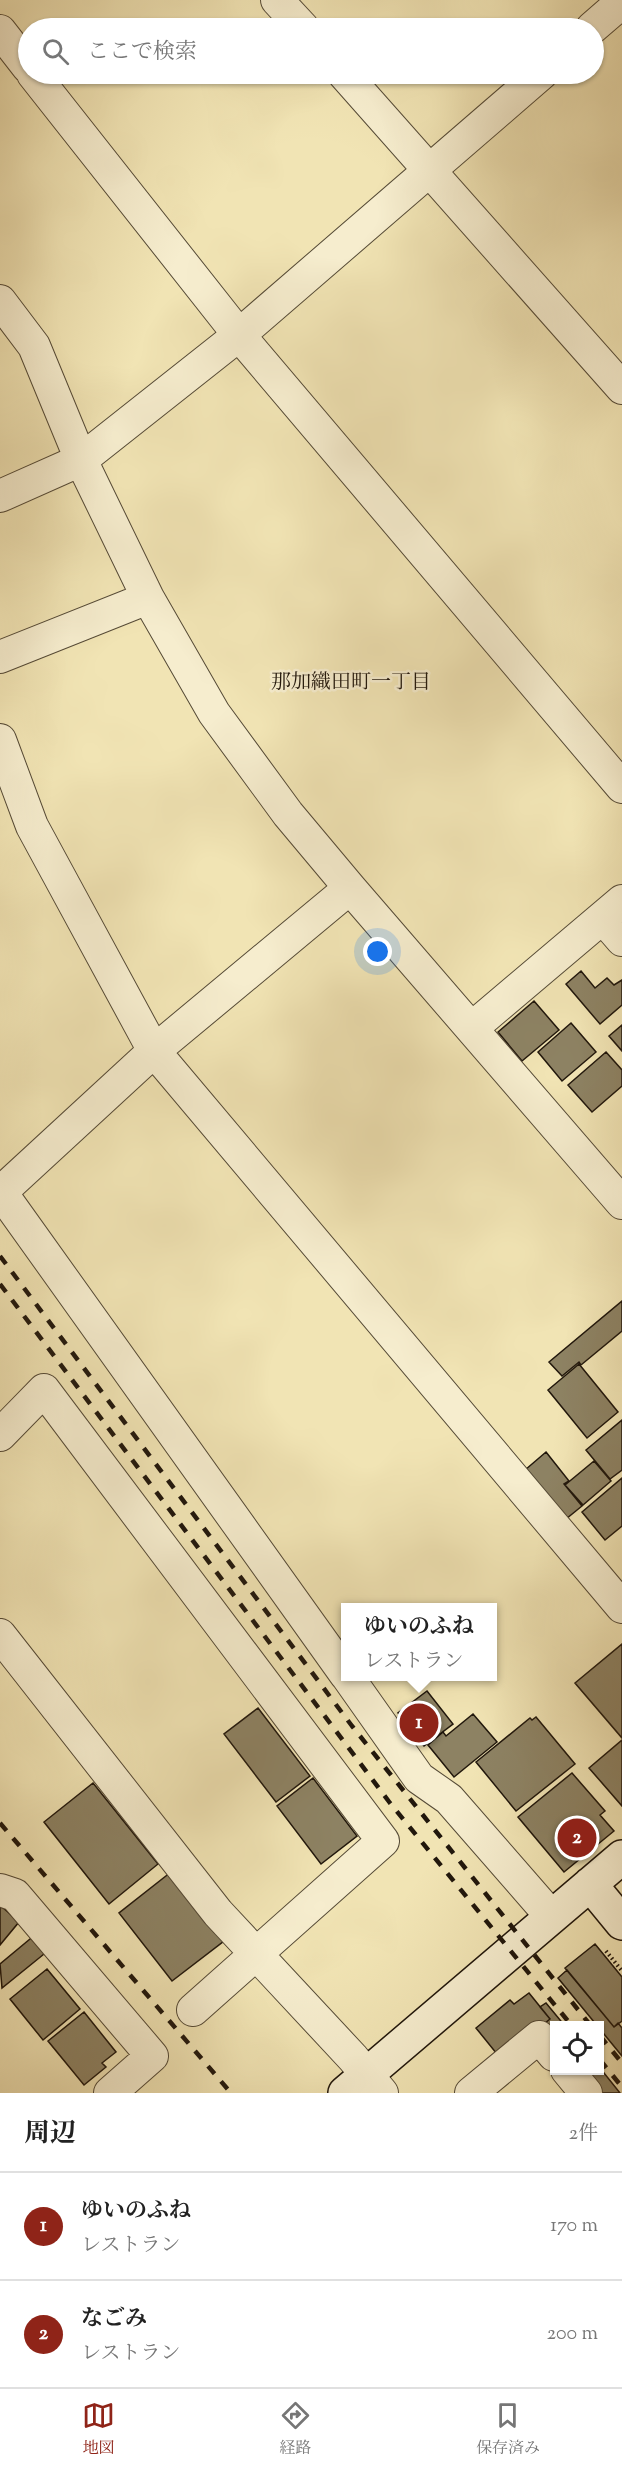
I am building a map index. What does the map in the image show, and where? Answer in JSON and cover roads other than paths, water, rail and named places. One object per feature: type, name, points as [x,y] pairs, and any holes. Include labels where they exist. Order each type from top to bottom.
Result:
[{"type":"street","points":[[277,0],[294,18]]},
{"type":"street","points":[[604,18],[622,2]]},
{"type":"street","points":[[0,31],[18,54]]},
{"type":"street","points":[[41,84],[239,335],[622,787]]},
{"type":"street","points":[[353,84],[432,170],[622,388]]},
{"type":"street","points":[[0,496],[81,460],[239,335],[530,84]]},
{"type":"street","points":[[0,301],[34,346],[81,460],[148,598],[214,713],[288,814],[622,1203]]},
{"type":"street","points":[[0,657],[148,598]]},
{"type":"street","points":[[0,740],[32,826],[154,1051],[622,1607]]},
{"type":"street","points":[[341,1669],[0,1191],[154,1051],[350,888]]},
{"type":"street","points":[[472,1028],[616,920]]},
{"type":"street","points":[[0,1435],[44,1390],[383,1841],[193,2010]]},
{"type":"street","points":[[0,1635],[218,1913],[256,1952],[364,2087],[551,1916],[622,1857]]},
{"type":"street","points":[[350,1681],[419,1778],[449,1799],[551,1916]]},
{"type":"street","points":[[590,1884],[613,1936]]},
{"type":"street","points":[[0,1890],[15,1895],[152,2056],[110,2093]]},
{"type":"street","points":[[471,2093],[539,2037],[550,2049]]},
{"type":"street","points":[[571,2075],[586,2093]]},
{"type":"railway","points":[[0,1256],[352,1726],[587,2021]]},
{"type":"railway","points":[[0,1284],[390,1803],[568,2021]]},
{"type":"railway","points":[[0,1823],[231,2093]]},
{"type":"railway","points":[[604,2041],[622,2063]]},
{"type":"railway","points":[[604,2065],[622,2087]]},
{"type":"place","name":"ゆいのふね","points":[[419,1723]]},
{"type":"place","name":"なごみ","points":[[577,1838]]},
{"type":"district","name":"那加織田町一丁目","points":[[351,683]]}]
